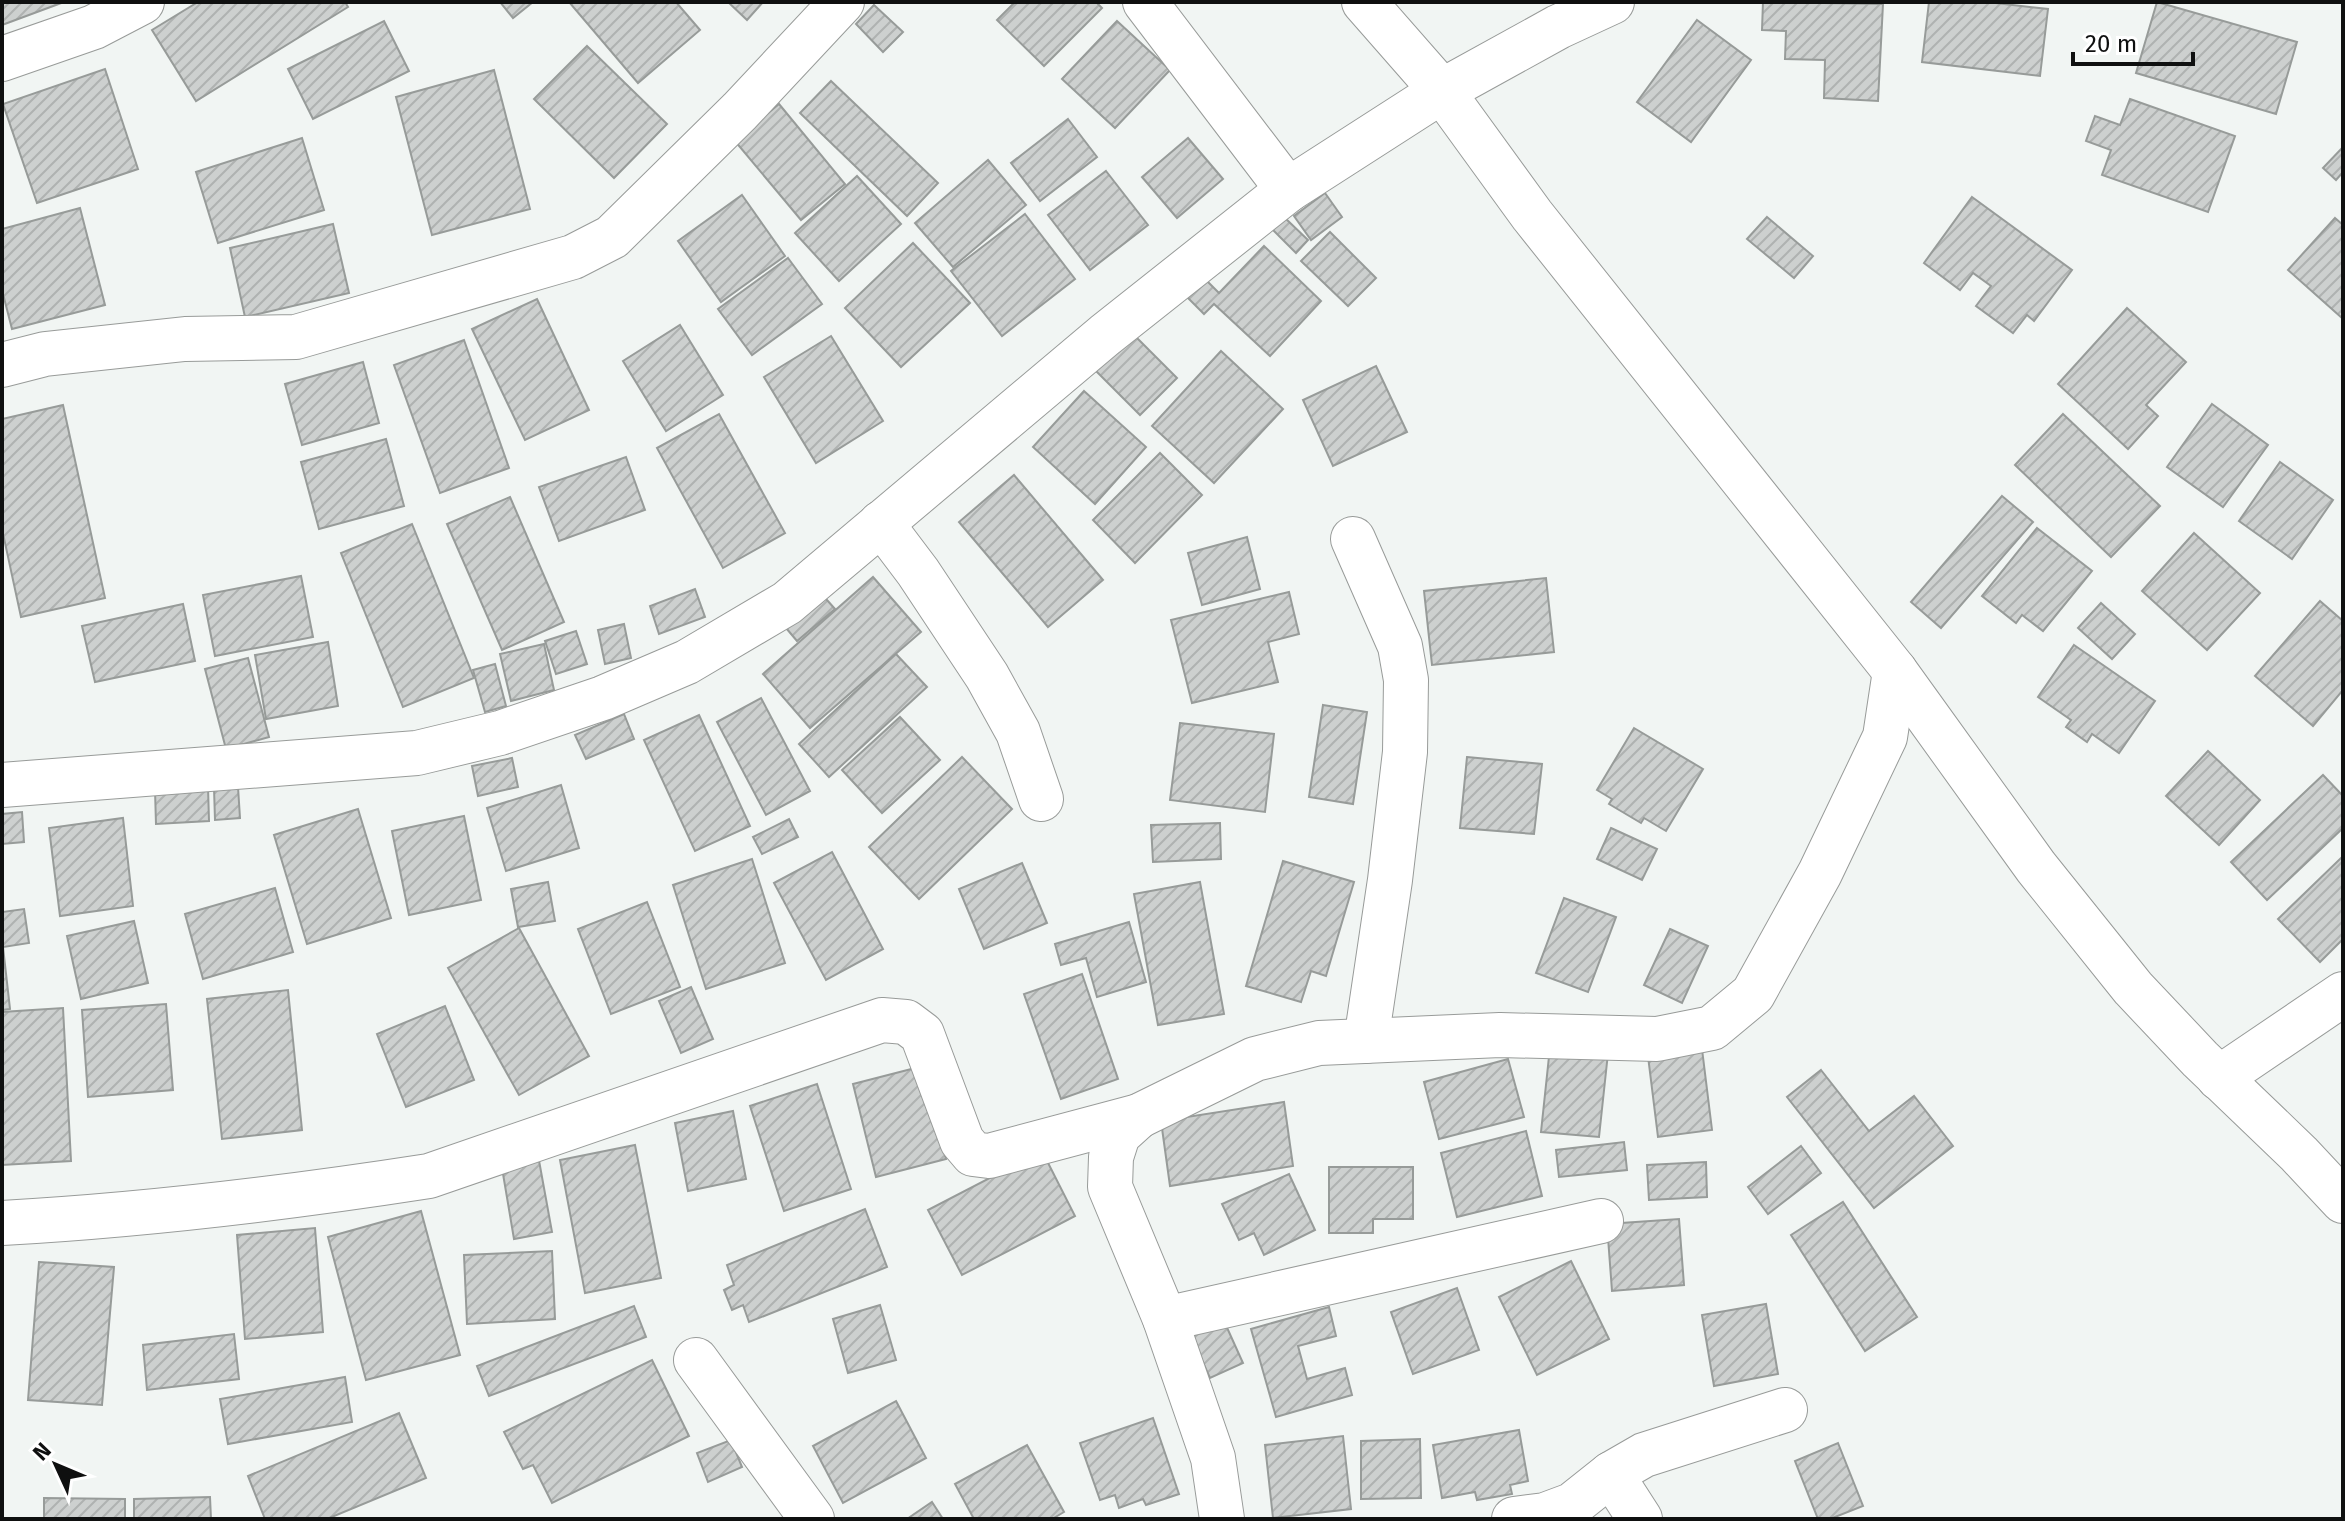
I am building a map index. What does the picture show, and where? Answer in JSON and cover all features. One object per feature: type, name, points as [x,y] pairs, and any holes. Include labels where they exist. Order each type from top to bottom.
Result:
[{"type":"street","points":[[2,59],[94,27],[142,2]]},
{"type":"street","points":[[2,365],[45,354],[185,339],[296,337],[573,257],[612,237],[740,111],[842,2]]},
{"type":"street","points":[[1145,2],[1288,190]]},
{"type":"street","points":[[1364,2],[1442,91],[1542,228],[1895,671],[2045,879],[2133,988],[2343,1201]]},
{"type":"street","points":[[2,785],[417,753],[500,733],[603,698],[687,662],[787,603],[1105,335],[1288,190],[1442,91],[1558,27],[1612,2]]},
{"type":"street","points":[[881,523],[918,572],[987,676],[1018,732],[1041,799]]},
{"type":"street","points":[[1353,539],[1400,646],[1406,680],[1405,752],[1366,1041]]},
{"type":"street","points":[[2,1223],[108,1217],[429,1176],[882,1020],[906,1022],[922,1034],[962,1141],[973,1154],[989,1156],[1139,1116],[1255,1059],[1319,1043],[1500,1035],[1657,1039],[1712,1028],[1753,994],[1820,873],[1885,737],[1895,671]]},
{"type":"street","points":[[2219,1078],[2343,994]]},
{"type":"street","points":[[1139,1116],[1118,1135],[1111,1157],[1110,1187],[1165,1319],[1213,1458],[1222,1519]]},
{"type":"street","points":[[1165,1319],[1601,1221]]},
{"type":"street","points":[[696,1360],[812,1519]]},
{"type":"street","points":[[1514,1519],[1545,1515],[1572,1505],[1611,1474],[1644,1455],[1785,1410]]},
{"type":"street","points":[[1611,1474],[1640,1519]]},
{"type":"building","points":[[2,2],[64,2],[2,25]]},
{"type":"building","points":[[198,2],[345,2],[348,7],[196,101],[152,30]]},
{"type":"building","points":[[500,2],[533,2],[513,18]]},
{"type":"building","points":[[569,2],[676,2],[700,30],[638,83]]},
{"type":"building","points":[[728,2],[763,2],[747,20]]},
{"type":"building","points":[[1015,2],[1096,2],[1102,8],[1044,66],[997,20]]},
{"type":"building","points":[[1763,2],[1883,4],[1878,101],[1824,98],[1825,60],[1785,59],[1786,31],[1762,30]]},
{"type":"building","points":[[1929,2],[1987,2],[2048,9],[2040,76],[1922,62]]},
{"type":"building","points":[[2157,2],[2297,42],[2276,114],[2136,73]]},
{"type":"building","points":[[874,5],[903,32],[883,52],[856,24]]},
{"type":"building","points":[[1697,20],[1751,60],[1691,142],[1637,102]]},
{"type":"building","points":[[384,21],[409,71],[313,119],[288,69]]},
{"type":"building","points":[[1117,21],[1170,70],[1115,128],[1062,79]]},
{"type":"building","points":[[587,46],[667,124],[614,178],[534,99]]},
{"type":"building","points":[[105,69],[138,169],[37,203],[3,104]]},
{"type":"building","points":[[494,70],[530,209],[432,235],[396,97]]},
{"type":"building","points":[[831,81],[938,183],[907,216],[800,113]]},
{"type":"building","points":[[2130,99],[2235,136],[2208,212],[2102,175],[2111,150],[2086,141],[2095,116],[2120,125]]},
{"type":"building","points":[[779,104],[845,184],[801,220],[735,141]]},
{"type":"building","points":[[1068,119],[1097,157],[1040,201],[1011,163]]},
{"type":"building","points":[[302,138],[324,210],[218,243],[196,172]]},
{"type":"building","points":[[1188,138],[1223,179],[1177,218],[1142,177]]},
{"type":"building","points":[[2343,147],[2343,172],[2336,180],[2323,168]]},
{"type":"building","points":[[988,160],[1026,205],[953,267],[915,223]]},
{"type":"building","points":[[1106,171],[1148,225],[1090,270],[1048,215]]},
{"type":"building","points":[[857,176],[901,224],[839,281],[795,233]]},
{"type":"building","points":[[1325,193],[1342,217],[1311,240],[1294,216]]},
{"type":"building","points":[[742,195],[785,256],[721,302],[678,241]]},
{"type":"building","points":[[1972,197],[2072,270],[2034,321],[2027,315],[2013,333],[1976,306],[1991,286],[1973,273],[1960,290],[1924,263]]},
{"type":"building","points":[[80,208],[105,305],[12,329],[2,290],[2,229]]},
{"type":"building","points":[[1025,214],[1075,279],[1002,336],[951,271]]},
{"type":"building","points":[[1284,217],[1308,240],[1296,253],[1272,229]]},
{"type":"building","points":[[1767,217],[1813,256],[1794,278],[1747,239]]},
{"type":"building","points":[[2335,218],[2343,225],[2342,318],[2288,270]]},
{"type":"building","points":[[333,224],[349,293],[245,317],[230,248]]},
{"type":"building","points":[[1330,232],[1376,278],[1348,306],[1301,261]]},
{"type":"building","points":[[913,243],[970,303],[901,367],[845,308]]},
{"type":"building","points":[[1264,246],[1321,301],[1270,356],[1214,304],[1204,314],[1185,295],[1203,277],[1219,293]]},
{"type":"building","points":[[788,258],[822,304],[752,355],[718,309]]},
{"type":"building","points":[[537,299],[589,410],[525,440],[472,329]]},
{"type":"building","points":[[2127,308],[2186,362],[2146,405],[2158,416],[2128,449],[2058,384]]},
{"type":"building","points":[[680,325],[723,395],[666,431],[623,361]]},
{"type":"building","points":[[1128,329],[1177,378],[1140,415],[1091,366]]},
{"type":"building","points":[[831,336],[883,421],[816,463],[764,377]]},
{"type":"building","points":[[464,340],[509,468],[440,493],[394,365]]},
{"type":"building","points":[[1221,351],[1283,409],[1214,483],[1152,426]]},
{"type":"building","points":[[363,362],[379,423],[302,445],[285,384]]},
{"type":"building","points":[[1376,366],[1407,432],[1333,466],[1303,400]]},
{"type":"building","points":[[1084,391],[1146,447],[1095,504],[1033,447]]},
{"type":"building","points":[[2212,404],[2268,445],[2223,507],[2167,467]]},
{"type":"building","points":[[63,405],[105,598],[21,617],[2,529],[2,419]]},
{"type":"building","points":[[719,414],[785,533],[723,568],[657,448]]},
{"type":"building","points":[[2063,414],[2160,506],[2111,557],[2015,465]]},
{"type":"building","points":[[386,439],[404,506],[319,529],[301,462]]},
{"type":"building","points":[[1160,453],[1202,495],[1135,563],[1093,520]]},
{"type":"building","points":[[626,457],[645,510],[559,541],[539,487]]},
{"type":"building","points":[[2280,462],[2333,500],[2292,559],[2239,521]]},
{"type":"building","points":[[1014,475],[1103,580],[1048,627],[959,522]]},
{"type":"building","points":[[2002,496],[2033,522],[1941,628],[1911,602]]},
{"type":"building","points":[[510,497],[564,622],[502,650],[447,524]]},
{"type":"building","points":[[412,524],[474,678],[403,707],[341,553]]},
{"type":"building","points":[[2037,528],[2092,571],[2043,631],[2022,615],[2016,623],[1982,596]]},
{"type":"building","points":[[2194,533],[2260,593],[2207,650],[2142,591]]},
{"type":"building","points":[[1247,537],[1260,589],[1202,605],[1188,553]]},
{"type":"building","points":[[301,576],[313,637],[215,656],[203,595]]},
{"type":"building","points":[[873,577],[921,632],[810,728],[763,674]]},
{"type":"building","points":[[1546,578],[1554,652],[1432,665],[1424,591]]},
{"type":"building","points":[[695,589],[705,617],[659,634],[650,606]]},
{"type":"building","points":[[818,590],[835,609],[797,641],[781,622]]},
{"type":"building","points":[[1289,592],[1299,634],[1268,642],[1278,682],[1192,703],[1171,620]]},
{"type":"building","points":[[2320,601],[2343,621],[2343,690],[2313,726],[2255,676]]},
{"type":"building","points":[[2101,603],[2135,634],[2112,659],[2078,628]]},
{"type":"building","points":[[183,604],[195,661],[95,682],[82,626]]},
{"type":"building","points":[[624,624],[631,658],[605,664],[598,630]]},
{"type":"building","points":[[576,631],[587,664],[556,674],[545,641]]},
{"type":"building","points":[[328,642],[338,706],[266,719],[255,655]]},
{"type":"building","points":[[544,644],[554,690],[511,701],[500,654]]},
{"type":"building","points":[[2074,645],[2155,701],[2119,753],[2092,734],[2087,742],[2066,727],[2071,720],[2038,697]]},
{"type":"building","points":[[896,654],[927,687],[829,777],[799,744]]},
{"type":"building","points":[[248,658],[269,737],[226,749],[205,669]]},
{"type":"building","points":[[495,664],[506,706],[485,712],[473,670]]},
{"type":"building","points":[[761,698],[810,791],[766,815],[717,722]]},
{"type":"building","points":[[1323,705],[1367,712],[1353,804],[1309,797]]},
{"type":"building","points":[[624,714],[634,739],[586,759],[575,735]]},
{"type":"building","points":[[699,715],[750,826],[695,851],[644,740]]},
{"type":"building","points":[[900,717],[940,760],[882,813],[842,770]]},
{"type":"building","points":[[1180,723],[1274,734],[1265,812],[1170,800]]},
{"type":"building","points":[[1634,728],[1703,769],[1666,831],[1644,818],[1641,823],[1609,804],[1612,799],[1597,790]]},
{"type":"building","points":[[2208,751],[2260,800],[2219,845],[2166,796]]},
{"type":"building","points":[[962,757],[1012,809],[919,899],[869,847]]},
{"type":"building","points":[[1467,757],[1542,764],[1534,834],[1460,828]]},
{"type":"building","points":[[512,758],[518,787],[478,796],[472,766]]},
{"type":"building","points":[[2323,775],[2343,796],[2343,828],[2267,900],[2231,862]]},
{"type":"building","points":[[561,785],[579,848],[506,871],[487,808]]},
{"type":"building","points":[[208,787],[209,821],[156,824],[155,790]]},
{"type":"building","points":[[238,787],[240,818],[215,820],[214,788]]},
{"type":"building","points":[[358,809],[391,918],[307,944],[274,835]]},
{"type":"building","points":[[22,812],[24,842],[2,844],[2,814]]},
{"type":"building","points":[[464,816],[481,900],[409,915],[392,831]]},
{"type":"building","points":[[123,818],[133,906],[60,916],[49,828]]},
{"type":"building","points":[[789,819],[798,837],[762,854],[753,837]]},
{"type":"building","points":[[1220,823],[1221,859],[1153,862],[1151,825]]},
{"type":"building","points":[[1611,828],[1657,849],[1642,880],[1597,859]]},
{"type":"building","points":[[832,852],[883,949],[826,980],[774,883]]},
{"type":"building","points":[[2343,856],[2343,939],[2320,962],[2278,919]]},
{"type":"building","points":[[752,859],[785,963],[706,989],[673,885]]},
{"type":"building","points":[[1283,861],[1354,882],[1326,976],[1311,971],[1301,1002],[1246,986]]},
{"type":"building","points":[[1022,863],[1047,923],[984,949],[959,889]]},
{"type":"building","points":[[548,882],[555,921],[518,927],[511,889]]},
{"type":"building","points":[[1200,882],[1224,1014],[1158,1025],[1134,894]]},
{"type":"building","points":[[275,888],[293,952],[203,979],[185,914]]},
{"type":"building","points":[[1564,898],[1616,917],[1588,992],[1536,973]]},
{"type":"building","points":[[647,902],[680,987],[611,1014],[578,929]]},
{"type":"building","points":[[24,909],[29,943],[3,947],[10,1009],[2,1010],[2,912]]},
{"type":"building","points":[[134,921],[148,983],[81,999],[67,936]]},
{"type":"building","points":[[1129,922],[1146,982],[1097,997],[1086,958],[1061,965],[1055,944]]},
{"type":"building","points":[[519,928],[589,1056],[519,1095],[448,968]]},
{"type":"building","points":[[1670,929],[1708,946],[1682,1003],[1644,985]]},
{"type":"building","points":[[1082,974],[1118,1079],[1061,1099],[1024,994]]},
{"type":"building","points":[[691,987],[713,1039],[681,1053],[659,1001]]},
{"type":"building","points":[[288,990],[302,1130],[222,1139],[207,999]]},
{"type":"building","points":[[166,1004],[173,1090],[88,1097],[82,1010]]},
{"type":"building","points":[[445,1006],[474,1080],[406,1107],[377,1034]]},
{"type":"building","points":[[63,1008],[71,1161],[2,1165],[2,1012]]},
{"type":"building","points":[[1550,1047],[1608,1053],[1599,1137],[1541,1132]]},
{"type":"building","points":[[1702,1049],[1712,1130],[1658,1137],[1648,1056]]},
{"type":"building","points":[[1508,1059],[1524,1117],[1439,1139],[1424,1082]]},
{"type":"building","points":[[923,1066],[946,1159],[876,1177],[853,1084]]},
{"type":"building","points":[[1821,1070],[1869,1131],[1914,1096],[1953,1146],[1874,1208],[1787,1097]]},
{"type":"building","points":[[817,1084],[851,1189],[784,1211],[750,1106]]},
{"type":"building","points":[[1284,1102],[1293,1166],[1170,1186],[1161,1121]]},
{"type":"building","points":[[733,1111],[746,1179],[688,1191],[675,1123]]},
{"type":"building","points":[[1526,1131],[1542,1196],[1457,1217],[1441,1153]]},
{"type":"building","points":[[1624,1142],[1627,1170],[1559,1177],[1556,1150]]},
{"type":"building","points":[[635,1145],[661,1278],[585,1293],[560,1160]]},
{"type":"building","points":[[1801,1146],[1821,1173],[1768,1214],[1748,1187]]},
{"type":"building","points":[[1042,1151],[1075,1216],[962,1275],[928,1210]]},
{"type":"building","points":[[538,1155],[552,1232],[514,1239],[501,1162]]},
{"type":"building","points":[[1706,1162],[1707,1197],[1649,1200],[1647,1165]]},
{"type":"building","points":[[1329,1167],[1413,1167],[1413,1219],[1373,1219],[1373,1233],[1329,1233]]},
{"type":"building","points":[[1289,1174],[1315,1230],[1264,1255],[1254,1233],[1239,1240],[1222,1204]]},
{"type":"building","points":[[1843,1202],[1917,1317],[1865,1351],[1791,1235]]},
{"type":"building","points":[[865,1209],[887,1267],[749,1322],[743,1305],[732,1310],[724,1290],[734,1285],[727,1265]]},
{"type":"building","points":[[421,1211],[460,1355],[366,1380],[328,1237]]},
{"type":"building","points":[[1679,1219],[1684,1285],[1612,1291],[1607,1224]]},
{"type":"building","points":[[315,1228],[323,1332],[245,1339],[237,1235]]},
{"type":"building","points":[[552,1251],[555,1319],[467,1324],[464,1255]]},
{"type":"building","points":[[1571,1261],[1609,1339],[1537,1375],[1499,1297]]},
{"type":"building","points":[[39,1262],[114,1267],[102,1405],[28,1400]]},
{"type":"building","points":[[1457,1288],[1479,1350],[1413,1374],[1391,1312]]},
{"type":"building","points":[[1766,1304],[1778,1374],[1714,1386],[1702,1315]]},
{"type":"building","points":[[880,1305],[896,1360],[848,1373],[833,1319]]},
{"type":"building","points":[[634,1306],[646,1337],[489,1396],[477,1366]]},
{"type":"building","points":[[1329,1307],[1336,1336],[1298,1346],[1307,1379],[1345,1368],[1352,1395],[1276,1417],[1251,1329]]},
{"type":"building","points":[[1224,1321],[1243,1363],[1210,1378],[1191,1336]]},
{"type":"building","points":[[234,1334],[239,1379],[147,1390],[143,1345]]},
{"type":"building","points":[[652,1360],[689,1436],[552,1503],[533,1465],[523,1469],[504,1432]]},
{"type":"building","points":[[345,1377],[352,1422],[228,1444],[220,1399]]},
{"type":"building","points":[[896,1401],[926,1458],[843,1503],[813,1446]]},
{"type":"building","points":[[399,1413],[426,1478],[327,1519],[265,1519],[248,1476]]},
{"type":"building","points":[[1153,1418],[1179,1494],[1146,1505],[1143,1499],[1119,1508],[1115,1495],[1100,1500],[1080,1443]]},
{"type":"building","points":[[1519,1430],[1528,1481],[1510,1485],[1512,1494],[1477,1500],[1475,1492],[1442,1498],[1433,1445]]},
{"type":"building","points":[[1343,1436],[1351,1509],[1273,1518],[1265,1445]]},
{"type":"building","points":[[1420,1439],[1421,1498],[1361,1499],[1361,1441]]},
{"type":"building","points":[[731,1440],[742,1467],[708,1482],[697,1453]]},
{"type":"building","points":[[1838,1443],[1863,1506],[1830,1519],[1818,1519],[1795,1461]]},
{"type":"building","points":[[1027,1445],[1064,1512],[1052,1519],[974,1519],[955,1484]]},
{"type":"building","points":[[210,1497],[211,1519],[134,1519],[134,1499]]},
{"type":"building","points":[[44,1498],[125,1499],[125,1519],[44,1519]]},
{"type":"building","points":[[932,1502],[943,1519],[907,1519]]}]
